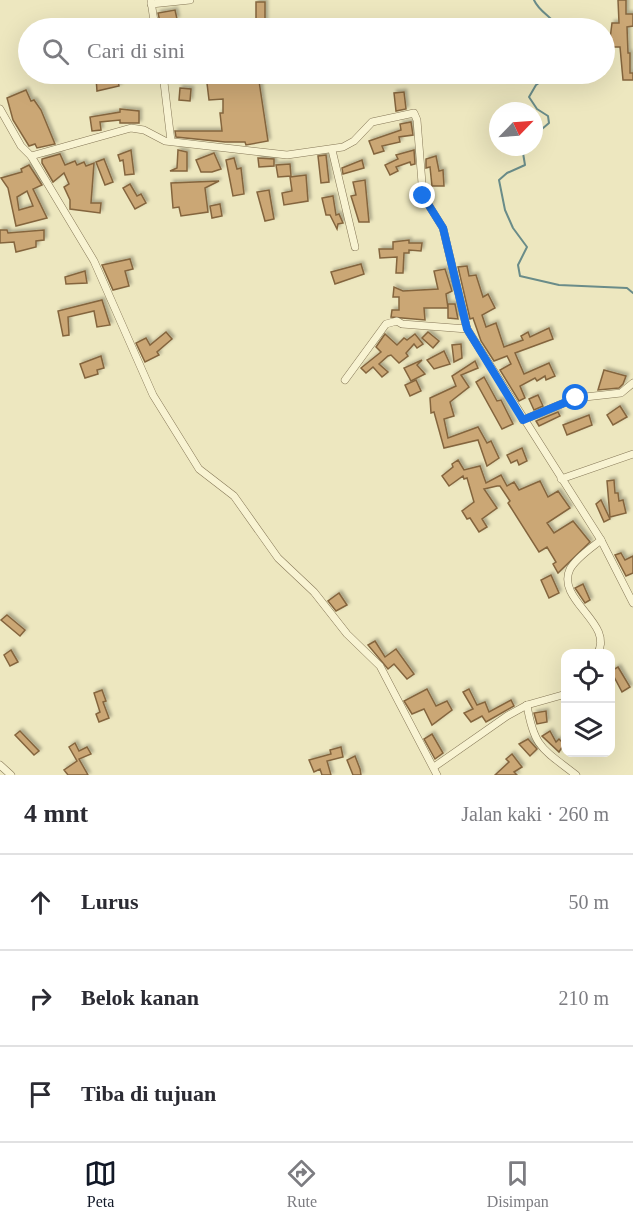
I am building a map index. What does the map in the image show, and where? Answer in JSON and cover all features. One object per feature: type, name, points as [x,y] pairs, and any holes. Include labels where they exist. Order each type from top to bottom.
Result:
[{"type":"street","points":[[153,18],[151,2],[190,0]]},
{"type":"street","points":[[164,84],[171,141]]},
{"type":"street","points":[[0,109],[94,261],[153,395],[199,469],[234,496],[278,558],[314,592],[347,634],[380,666],[437,775]]},
{"type":"street","points":[[31,156],[131,128],[171,141],[287,154],[332,150],[354,141],[372,122],[408,112],[416,116],[423,196],[443,228],[467,329],[601,540],[633,603]]},
{"type":"street","points":[[332,150],[355,247]]},
{"type":"street","points":[[345,380],[386,324],[397,321],[402,324],[467,329]]},
{"type":"street","points":[[523,420],[576,398],[621,393],[633,383]]},
{"type":"street","points":[[561,479],[633,454]]},
{"type":"street","points":[[599,649],[600,635],[571,592],[568,575],[574,563],[601,540]]},
{"type":"street","points":[[434,767],[527,705],[561,695]]},
{"type":"street","points":[[527,705],[532,733],[545,750],[576,775]]},
{"type":"street","points":[[0,765],[11,775]]},
{"type":"building","points":[[618,0],[626,0],[626,14],[633,14],[633,26],[627,27],[630,73],[633,73],[633,80],[623,80],[620,47],[615,47],[615,23],[619,23]]},
{"type":"building","points":[[256,2],[265,2],[265,18],[256,18]]},
{"type":"building","points":[[175,10],[177,18],[159,18],[158,13]]},
{"type":"building","points":[[96,84],[119,84],[119,86],[97,91]]},
{"type":"building","points":[[207,84],[259,84],[268,141],[246,145],[245,142],[176,137],[175,131],[222,131],[220,113],[223,113],[223,99],[209,100]]},
{"type":"building","points":[[180,88],[191,89],[190,101],[179,100]]},
{"type":"building","points":[[26,90],[31,101],[34,100],[41,110],[55,144],[37,148],[35,144],[29,146],[13,120],[7,98]]},
{"type":"building","points":[[404,92],[406,109],[396,111],[394,93]]},
{"type":"building","points":[[120,109],[139,111],[139,123],[120,123],[120,120],[100,122],[101,130],[92,131],[90,117],[120,112]]},
{"type":"building","points":[[411,122],[413,135],[399,137],[400,142],[382,146],[384,151],[374,154],[369,141],[401,130],[400,124]]},
{"type":"building","points":[[131,150],[134,174],[125,175],[123,160],[120,161],[118,155]]},
{"type":"building","points":[[178,150],[187,152],[187,171],[170,171],[177,168]]},
{"type":"building","points":[[414,150],[415,164],[411,165],[410,162],[396,167],[398,171],[390,175],[385,165],[398,159],[396,155]]},
{"type":"building","points":[[214,153],[221,169],[201,172],[196,160]]},
{"type":"building","points":[[60,154],[65,165],[75,161],[77,165],[84,162],[86,166],[94,163],[91,203],[101,203],[100,213],[70,209],[70,200],[64,187],[69,184],[64,173],[53,182],[42,163],[42,159]]},
{"type":"building","points":[[326,155],[329,182],[321,183],[318,156]]},
{"type":"building","points":[[436,156],[439,171],[443,170],[444,186],[432,186],[430,167],[426,168],[426,159]]},
{"type":"building","points":[[234,158],[237,169],[241,168],[244,194],[233,196],[226,160]]},
{"type":"building","points":[[258,158],[274,159],[274,166],[259,167]]},
{"type":"building","points":[[104,159],[113,182],[105,185],[96,162]]},
{"type":"building","points":[[362,160],[364,168],[343,174],[342,168]]},
{"type":"building","points":[[290,164],[291,176],[278,177],[276,165]]},
{"type":"building","points":[[29,165],[42,185],[33,189],[47,218],[16,226],[8,188],[1,178],[22,172],[21,169]],"holes":[[[27,191],[33,206],[19,210],[17,197]]]},
{"type":"building","points":[[306,175],[308,201],[284,205],[282,193],[292,191],[290,177]]},
{"type":"building","points":[[365,180],[369,222],[359,222],[351,196],[356,195],[353,182]]},
{"type":"building","points":[[219,181],[205,188],[208,212],[181,216],[179,207],[173,208],[171,183]]},
{"type":"building","points":[[130,184],[137,196],[141,194],[146,203],[135,209],[123,188]]},
{"type":"building","points":[[269,190],[274,219],[265,221],[257,192]]},
{"type":"building","points":[[333,196],[336,215],[339,214],[343,223],[338,224],[337,229],[330,215],[326,215],[322,198]]},
{"type":"building","points":[[220,204],[222,216],[212,218],[210,206]]},
{"type":"building","points":[[0,230],[7,230],[8,233],[44,230],[44,240],[36,241],[36,247],[16,252],[14,242],[0,243]]},
{"type":"building","points":[[409,240],[409,243],[422,243],[421,251],[409,250],[409,253],[404,253],[403,273],[396,273],[397,257],[380,258],[379,249],[393,249],[393,242]]},
{"type":"building","points":[[130,259],[133,269],[125,271],[129,286],[113,290],[102,265]]},
{"type":"building","points":[[361,264],[364,274],[335,284],[331,272]]},
{"type":"building","points":[[467,266],[469,276],[476,275],[483,297],[488,294],[495,308],[482,315],[486,327],[496,323],[504,347],[523,340],[521,336],[528,332],[530,337],[549,328],[553,339],[515,353],[524,374],[549,363],[555,376],[546,380],[545,376],[537,381],[535,378],[520,386],[525,398],[519,401],[500,370],[511,364],[507,356],[494,361],[481,341],[473,318],[470,319],[458,267]]},
{"type":"building","points":[[445,269],[452,291],[446,294],[448,308],[424,308],[425,320],[391,317],[392,310],[399,310],[399,297],[393,297],[394,287],[403,291],[438,289],[434,271]]},
{"type":"building","points":[[85,271],[87,283],[66,284],[65,277]]},
{"type":"building","points":[[102,300],[110,325],[97,327],[94,311],[68,317],[69,335],[63,336],[58,311]]},
{"type":"building","points":[[448,304],[455,304],[458,319],[448,318]]},
{"type":"building","points":[[166,332],[172,339],[157,352],[159,355],[145,362],[136,343],[146,338],[150,345]]},
{"type":"building","points":[[428,332],[439,341],[433,348],[422,338]]},
{"type":"building","points":[[385,334],[397,345],[404,338],[407,340],[415,334],[423,344],[417,348],[414,344],[406,353],[408,356],[399,363],[391,355],[388,356],[379,364],[388,372],[382,377],[373,367],[366,373],[361,368],[381,352],[376,347]]},
{"type":"building","points":[[461,344],[462,358],[454,362],[452,345]]},
{"type":"building","points":[[444,351],[450,364],[434,369],[427,360]]},
{"type":"building","points":[[101,356],[104,368],[97,370],[98,374],[85,378],[80,364]]},
{"type":"building","points":[[422,360],[417,365],[425,374],[411,381],[404,368]]},
{"type":"building","points":[[475,361],[478,368],[461,375],[469,387],[450,402],[454,416],[444,419],[448,438],[478,427],[487,443],[491,441],[499,458],[487,466],[478,440],[444,448],[434,412],[431,413],[430,398],[456,386],[452,376]]},
{"type":"building","points":[[604,370],[626,376],[623,384],[619,388],[598,390]]},
{"type":"building","points":[[484,377],[497,401],[501,400],[513,424],[502,429],[476,382]]},
{"type":"building","points":[[416,380],[421,391],[410,396],[405,385]]},
{"type":"building","points":[[538,395],[543,406],[534,410],[529,399]]},
{"type":"building","points":[[620,406],[627,417],[613,425],[607,415]]},
{"type":"building","points":[[558,412],[560,416],[539,426],[536,421]]},
{"type":"building","points":[[589,415],[592,425],[567,435],[563,425]]},
{"type":"building","points":[[522,448],[527,461],[519,465],[517,460],[511,463],[507,455]]},
{"type":"building","points":[[458,460],[464,470],[480,466],[486,483],[501,475],[507,486],[514,482],[519,490],[540,481],[548,497],[558,491],[570,508],[547,523],[554,533],[573,521],[590,542],[558,573],[553,564],[556,562],[547,547],[539,552],[500,486],[484,489],[497,508],[482,519],[487,527],[479,532],[470,518],[467,519],[462,511],[474,502],[467,478],[464,479],[463,476],[449,486],[442,476]]},
{"type":"building","points":[[614,480],[615,493],[618,493],[619,501],[623,500],[626,513],[610,517],[607,481]]},
{"type":"building","points":[[601,500],[610,519],[604,522],[596,504]]},
{"type":"building","points":[[621,553],[625,560],[633,556],[633,573],[626,576],[615,555]]},
{"type":"building","points":[[551,575],[559,593],[549,598],[541,580]]},
{"type":"building","points":[[583,584],[590,600],[585,603],[575,588]]},
{"type":"building","points":[[339,593],[347,605],[336,611],[328,601]]},
{"type":"building","points":[[7,615],[25,630],[20,636],[1,620]]},
{"type":"building","points":[[375,641],[385,657],[396,649],[414,674],[407,679],[394,664],[388,669],[368,645]]},
{"type":"building","points":[[11,650],[18,662],[10,666],[4,655]]},
{"type":"building","points":[[618,667],[630,687],[622,692],[615,679],[615,669]]},
{"type":"building","points":[[427,689],[436,706],[447,701],[452,710],[432,725],[424,709],[412,714],[404,701]]},
{"type":"building","points":[[469,689],[477,705],[485,702],[489,712],[511,700],[514,706],[486,722],[482,716],[471,722],[464,713],[473,709],[463,692]]},
{"type":"building","points":[[102,690],[106,701],[103,702],[109,718],[99,722],[96,714],[100,712],[94,693]]},
{"type":"building","points":[[546,711],[547,722],[537,724],[534,713]]},
{"type":"building","points":[[20,731],[39,751],[34,755],[15,735]]},
{"type":"building","points":[[550,731],[556,742],[559,739],[561,749],[559,752],[542,736]]},
{"type":"building","points":[[432,734],[443,753],[435,759],[424,739]]},
{"type":"building","points":[[528,739],[537,749],[530,756],[519,744]]},
{"type":"building","points":[[75,743],[79,751],[87,747],[91,754],[79,759],[88,775],[68,775],[64,770],[77,761],[69,747]]},
{"type":"building","points":[[341,747],[343,757],[327,761],[331,775],[322,775],[320,769],[314,772],[309,760],[331,754],[330,750]]},
{"type":"building","points":[[512,754],[522,767],[514,772],[517,775],[495,775],[509,762],[506,759]]},
{"type":"building","points":[[355,756],[361,775],[353,775],[347,760]]},
{"type":"waterway","points":[[534,0],[551,18]]},
{"type":"waterway","points":[[532,102],[529,97],[537,84]]},
{"type":"waterway","points":[[543,113],[548,116],[549,123],[543,128]]},
{"type":"waterway","points":[[524,156],[525,165],[507,173],[499,180],[505,210],[513,228],[527,247],[518,265],[520,276],[559,285],[627,288],[633,293]]},
{"type":"route","points":[[423,196],[443,228],[456,274],[467,329],[523,420],[576,398]]}]
